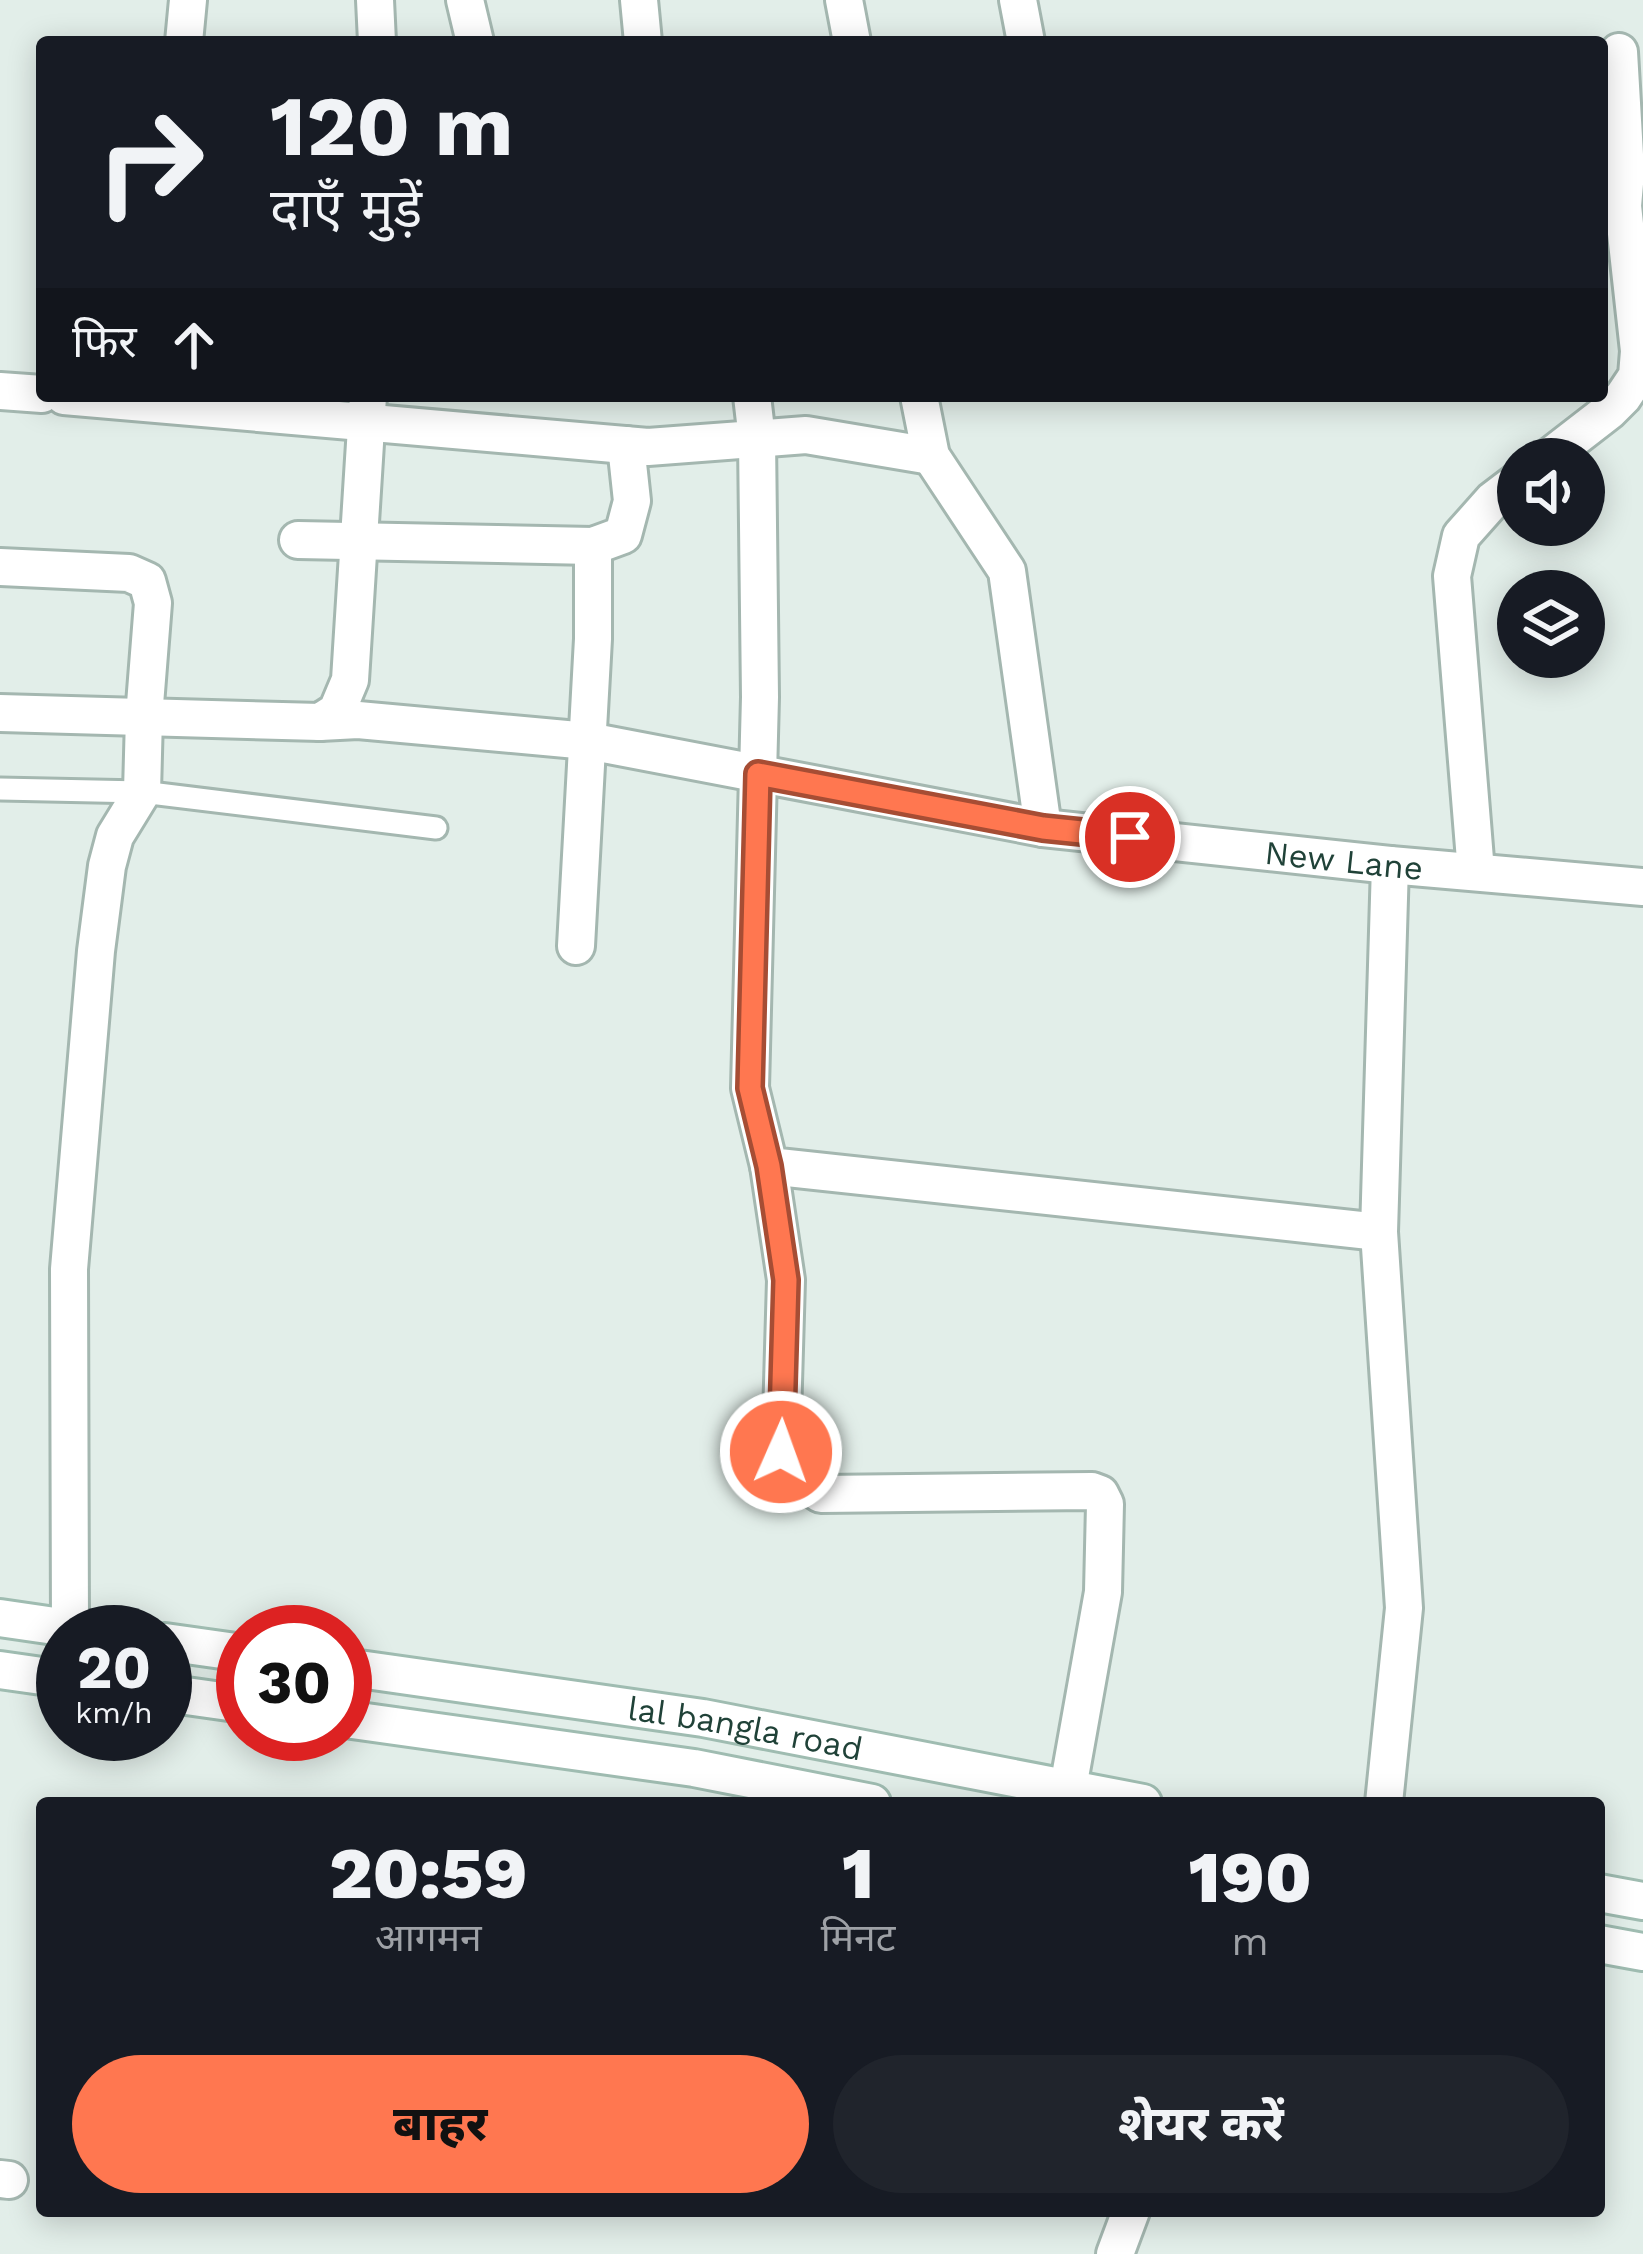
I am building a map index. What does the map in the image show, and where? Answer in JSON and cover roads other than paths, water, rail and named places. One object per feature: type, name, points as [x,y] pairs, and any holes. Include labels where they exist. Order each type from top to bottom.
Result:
[{"type":"street","points":[[185,36],[188,0]]},
{"type":"street","points":[[375,0],[377,36]]},
{"type":"street","points":[[465,0],[474,36]]},
{"type":"street","points":[[639,0],[643,36]]},
{"type":"street","points":[[844,0],[851,36]]},
{"type":"street","points":[[1018,0],[1025,36]]},
{"type":"street","points":[[1574,438],[1624,397],[1637,376],[1639,351],[1623,206],[1626,172],[1619,52]]},
{"type":"street","points":[[0,391],[36,394]]},
{"type":"street","points":[[204,402],[367,409],[648,447],[806,435],[931,456]]},
{"type":"street","points":[[753,402],[760,698],[750,1088],[769,1166],[786,1280],[781,1452],[800,1480],[821,1494],[1100,1494],[1105,1504],[1102,1592],[1068,1788]]},
{"type":"street","points":[[920,402],[931,456],[1007,571],[1043,828]]},
{"type":"street","points":[[320,722],[338,712],[350,680],[367,409]]},
{"type":"street","points":[[298,540],[593,546],[623,535],[632,501],[626,445]]},
{"type":"street","points":[[1476,872],[1452,575],[1461,536],[1497,497]]},
{"type":"street","points":[[576,946],[593,639],[593,546]]},
{"type":"street","points":[[0,567],[129,573],[147,581],[153,603],[142,792],[115,836],[107,866],[70,1246],[78,1605]]},
{"type":"street","name":"New Lane","points":[[0,713],[358,720],[588,741],[1043,828],[1643,887]]},
{"type":"street","points":[[1385,1797],[1405,1608],[1379,1232],[1390,865]]},
{"type":"street","points":[[769,1166],[1379,1232]]},
{"type":"street","points":[[0,1618],[36,1624]]},
{"type":"street","points":[[0,1670],[36,1675]]},
{"type":"street","name":"lal bangla road","points":[[372,1671],[703,1718],[1113,1797]]},
{"type":"street","name":"lal bangla road","points":[[372,1723],[694,1768],[843,1797]]},
{"type":"street","points":[[855,1747],[858,1797]]},
{"type":"street","points":[[1605,1894],[1643,1901]]},
{"type":"street","points":[[1605,1945],[1643,1952]]},
{"type":"street","points":[[1115,2254],[1129,2217]]},
{"type":"lane","points":[[0,789],[142,792],[436,828]]}]
